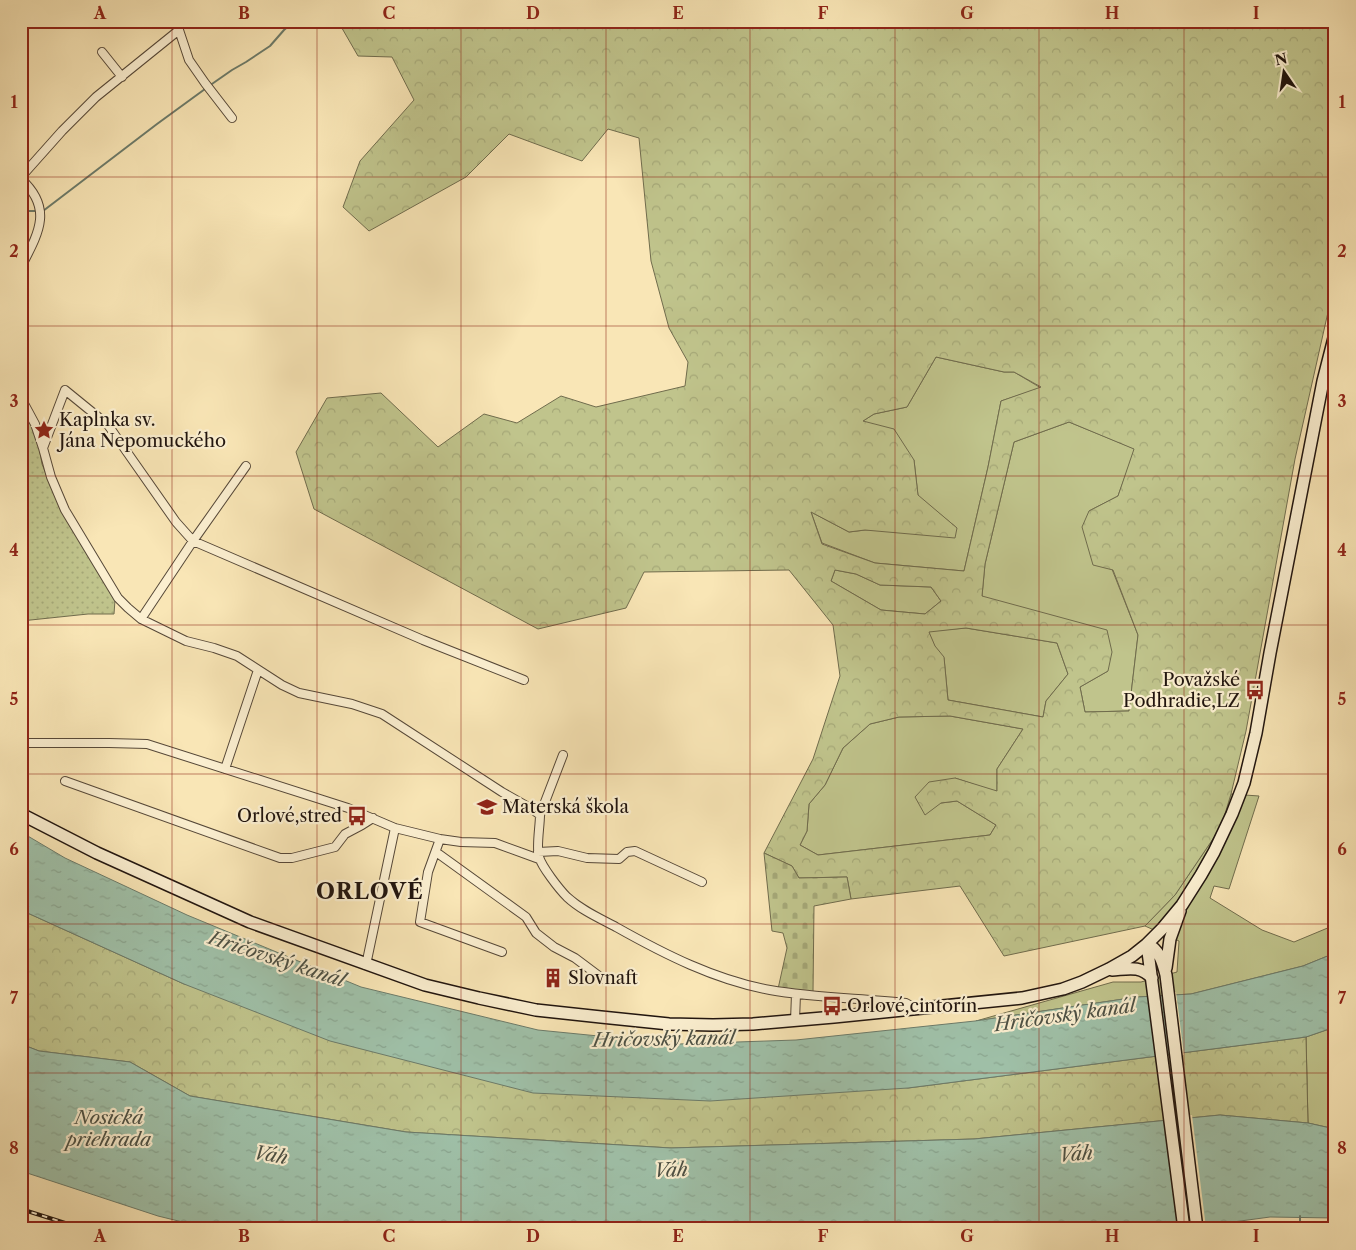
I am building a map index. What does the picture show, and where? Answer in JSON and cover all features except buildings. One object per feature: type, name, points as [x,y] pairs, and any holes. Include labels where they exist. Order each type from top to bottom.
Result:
[{"type":"main road","points":[[21,814],[97,853],[250,922],[425,985],[536,1010],[669,1024],[753,1024],[1022,998],[1055,992],[1082,982],[1132,956],[1162,929],[1182,905],[1214,852],[1232,814],[1244,783],[1256,733],[1323,381],[1335,334]]},
{"type":"main road","points":[[1166,980],[1170,938],[1182,905]]},
{"type":"main road","points":[[1147,944],[1157,952],[1161,959],[1166,980],[1197,1229]]},
{"type":"main road","points":[[1147,944],[1184,1229]]},
{"type":"main road","points":[[1107,970],[1135,969],[1144,971],[1152,982]]},
{"type":"street","points":[[176,21],[189,60],[232,118]]},
{"type":"street","points":[[21,267],[36,238],[40,223],[40,210],[33,192],[21,178],[62,131],[96,97],[179,30]]},
{"type":"street","points":[[102,52],[122,76]]},
{"type":"street","points":[[43,448],[65,390],[108,425],[176,522],[193,541],[423,640],[524,680]]},
{"type":"street","points":[[21,398],[36,424],[50,477],[64,510],[118,598],[128,608],[142,619],[186,641],[237,656],[282,685],[299,693],[352,704],[382,714],[540,815]]},
{"type":"street","points":[[142,619],[193,541],[246,466]]},
{"type":"street","points":[[225,769],[258,670]]},
{"type":"street","points":[[21,743],[147,744],[348,808],[395,828],[440,839],[495,843],[538,856],[558,851],[587,858],[619,859],[627,852],[635,851],[702,882]]},
{"type":"street","points":[[563,755],[540,815],[538,856],[553,880],[567,897],[581,908],[654,948],[702,970],[740,983],[796,994],[906,1003],[917,1009]]},
{"type":"street","points":[[65,781],[280,858],[292,858],[336,847],[345,834],[373,818]]},
{"type":"street","points":[[366,964],[395,828]]},
{"type":"street","points":[[440,839],[428,872],[420,922],[502,952]]},
{"type":"street","points":[[436,852],[526,917],[536,933],[554,947],[576,958],[603,979]]},
{"type":"street","points":[[795,1021],[796,994]]},
{"type":"green space","points":[[340,21],[1335,21],[1335,281],[1295,459],[1246,731],[1221,827],[1175,895],[1145,926],[1004,956],[960,886],[851,899],[847,877],[799,878],[792,866],[764,853],[813,759],[840,676],[833,625],[789,570],[644,572],[626,608],[538,629],[314,509],[296,452],[327,398],[381,393],[438,447],[484,414],[517,423],[561,396],[596,407],[685,386],[688,362],[669,328],[651,261],[639,138],[608,129],[582,161],[509,134],[466,177],[369,231],[343,207],[360,161],[414,100],[392,57],[358,56],[339,23]],"holes":[[[936,357],[1004,372],[1014,372],[1041,387],[1001,401],[964,571],[875,563],[822,544],[811,512],[849,532],[865,530],[955,538],[957,528],[918,495],[914,460],[894,429],[863,421],[874,414],[907,407]],[[1069,422],[1134,449],[1118,496],[1089,511],[1082,527],[1093,565],[1113,570],[1138,635],[1129,711],[1085,712],[1080,687],[1108,671],[1112,652],[1107,630],[982,596],[985,564],[1014,442]],[[835,570],[856,574],[880,585],[931,587],[941,601],[925,614],[881,610],[831,581]],[[966,628],[1057,643],[1068,674],[1046,701],[1043,717],[948,700],[944,657],[935,646],[929,632]],[[950,716],[1023,729],[997,769],[997,791],[955,778],[929,782],[915,797],[925,815],[941,803],[957,801],[996,825],[990,835],[818,855],[800,845],[807,831],[809,804],[825,785],[843,748],[870,724],[899,717]]]},
{"type":"green space","points":[[936,357],[1004,372],[1014,372],[1041,388],[1001,401],[964,571],[875,563],[822,543],[811,512],[849,532],[957,528],[918,496],[914,460],[863,421],[874,414],[907,407]]},
{"type":"green space","points":[[21,404],[33,427],[38,441],[42,464],[61,511],[115,600],[114,614],[88,614],[21,621]]},
{"type":"green space","points":[[1069,422],[1135,449],[1118,496],[1089,511],[1138,635],[1129,711],[1085,712],[1080,687],[1108,671],[982,596],[985,564],[1014,442]]},
{"type":"green space","points":[[835,570],[856,574],[880,585],[931,587],[941,601],[925,614],[881,610],[831,581]]},
{"type":"green space","points":[[966,628],[1057,643],[1068,674],[1046,701],[1043,717],[948,700],[944,658],[935,647],[928,631]]},
{"type":"green space","points":[[950,716],[1023,729],[997,769],[997,792],[955,778],[941,803],[957,801],[996,825],[990,835],[818,855],[800,845],[807,831],[809,804],[825,785],[843,748],[870,724],[899,717]]},
{"type":"green space","points":[[1231,794],[1259,796],[1229,889],[1214,886],[1210,898],[1262,930],[1294,942],[1330,927],[1333,934],[1335,934],[1335,953],[1303,966],[1191,994],[1137,997],[976,1021],[1113,982],[1141,982],[1177,972],[1179,941],[1145,926],[1175,895],[1221,827]]},
{"type":"green space","points":[[764,853],[792,866],[799,878],[847,877],[851,899],[814,906],[813,992],[778,989],[787,948],[783,933],[772,931]]},
{"type":"green space","points":[[21,910],[184,984],[908,1088],[1306,1037],[1308,1123],[1220,1115],[974,1139],[671,1148],[406,1132],[190,1096],[130,1062],[39,1051],[21,1044]]},
{"type":"green space","points":[[1335,1027],[1335,1129],[1308,1123],[1306,1037]]},
{"type":"water","name":"Hričovský kanál","points":[[21,832],[65,858],[187,915],[361,987],[538,1030],[679,1044],[796,1040],[975,1021],[1137,997],[1191,994],[1303,966],[1335,953],[1335,1027],[1306,1037],[908,1088],[710,1101],[533,1093],[330,1041],[184,984],[21,910]]},
{"type":"water","name":"Nosická priehrada","points":[[21,1044],[39,1051],[130,1062],[190,1096],[406,1132],[671,1148],[974,1139],[1220,1115],[1308,1123],[1335,1129],[1335,1218],[1270,1217],[1181,1229],[211,1229],[158,1216],[21,1171]]},
{"type":"pier","points":[[1176,992],[1184,1055],[1171,1057],[1163,993]]},
{"type":"pier","points":[[1192,1115],[1206,1228],[1200,1229],[1179,1116]]},
{"type":"waterway","points":[[209,86],[270,46],[294,21]]},
{"type":"waterway","points":[[43,211],[205,89]]},
{"type":"waterway","points":[[21,211],[39,211]]},
{"type":"waterway","points":[[1300,1216],[1300,1229]]},
{"type":"railway","points":[[21,1209],[84,1229]]},
{"type":"place","name":"Kaplnka sv. Jána Nepomuckého","points":[[44,430]]},
{"type":"place","name":"Považské Podhradie,LZ","points":[[1255,690]]},
{"type":"place","name":"Materská škola","points":[[487,807]]},
{"type":"place","name":"Orlové,stred","points":[[357,816]]},
{"type":"place","name":"Slovnaft","points":[[553,978]]},
{"type":"place","name":"Orlové,cintorín","points":[[832,1006]]},
{"type":"district","name":"ORLOVÉ","points":[[370,891]]},
{"type":"water label","name":"Váh","points":[[1076,1154]]},
{"type":"water label","name":"Váh","points":[[271,1155]]},
{"type":"water label","name":"Váh","points":[[671,1170]]}]
